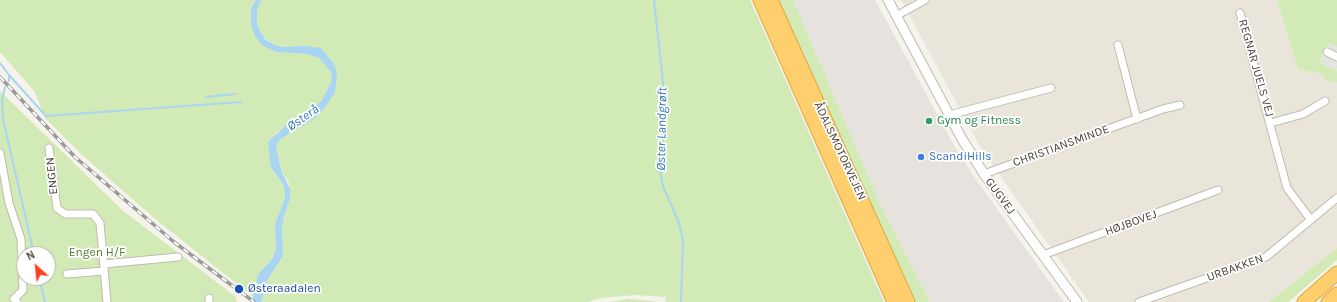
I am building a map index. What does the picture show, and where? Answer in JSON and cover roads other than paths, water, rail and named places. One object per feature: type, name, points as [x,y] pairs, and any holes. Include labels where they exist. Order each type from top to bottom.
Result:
[{"type":"highway","name":"ÅDALSMOTORVEJEN","points":[[760,0],[894,302]]},
{"type":"highway","name":"ÅDALSMOTORVEJEN","points":[[771,0],[908,302]]},
{"type":"highway","points":[[1304,302],[1337,273]]},
{"type":"highway","points":[[1328,302],[1337,294]]},
{"type":"street","name":"GUGVEJ","points":[[888,0],[949,114],[984,174],[1077,302]]},
{"type":"street","points":[[896,16],[925,0]]},
{"type":"street","name":"REGNAR JUELS VEJ","points":[[1240,13],[1271,123],[1287,188],[1311,220]]},
{"type":"street","points":[[1118,45],[1137,118]]},
{"type":"street","points":[[1327,52],[1337,57]]},
{"type":"street","points":[[949,114],[1051,88]]},
{"type":"street","name":"REGNAR JUELS VEJ","points":[[1271,123],[1303,114],[1326,101]]},
{"type":"street","name":"CHRISTIANSMINDE","points":[[984,174],[1137,118],[1180,105]]},
{"type":"street","name":"ENGEN","points":[[49,148],[57,208],[65,214],[88,212],[97,218],[100,224],[107,302]]},
{"type":"street","points":[[0,153],[3,180],[21,239],[23,290],[14,299],[17,302]]},
{"type":"street","name":"HØJBOVEJ","points":[[1043,255],[1218,190]]},
{"type":"street","name":"URBAKKEN","points":[[1139,302],[1266,257],[1337,198]]},
{"type":"street","points":[[67,274],[104,267],[178,257]]},
{"type":"water","name":"Østerå","points":[[256,0],[261,0],[257,11],[257,24],[266,40],[282,47],[305,46],[321,48],[334,64],[337,74],[335,92],[326,106],[315,118],[280,139],[276,147],[281,170],[290,189],[290,199],[284,216],[282,228],[283,256],[268,279],[261,302],[252,302],[258,275],[272,259],[276,250],[275,224],[285,198],[284,186],[271,167],[268,142],[287,124],[313,109],[322,100],[332,80],[331,72],[319,58],[307,54],[277,52],[263,46],[255,36],[251,25],[251,8]]},
{"type":"waterway","name":"Øster Landgrøft","points":[[654,0],[663,82],[661,103],[663,138],[660,171],[663,186],[679,223],[683,241],[681,302]]},
{"type":"waterway","points":[[0,63],[9,75],[9,81]]},
{"type":"waterway","points":[[9,75],[46,116],[241,102]]},
{"type":"waterway","points":[[5,87],[2,100],[3,119],[32,246]]},
{"type":"waterway","points":[[206,97],[235,94]]},
{"type":"waterway","points":[[41,286],[45,302]]},
{"type":"railway","points":[[0,77],[75,157],[174,242],[254,302]]},
{"type":"place","name":"Gym og Fitness","points":[[929,121]]},
{"type":"place","name":"ScandiHills","points":[[921,157]]},
{"type":"place","name":"Østeraadalen","points":[[239,289]]},
{"type":"park label","name":"Engen H/F","points":[[97,253]]}]
